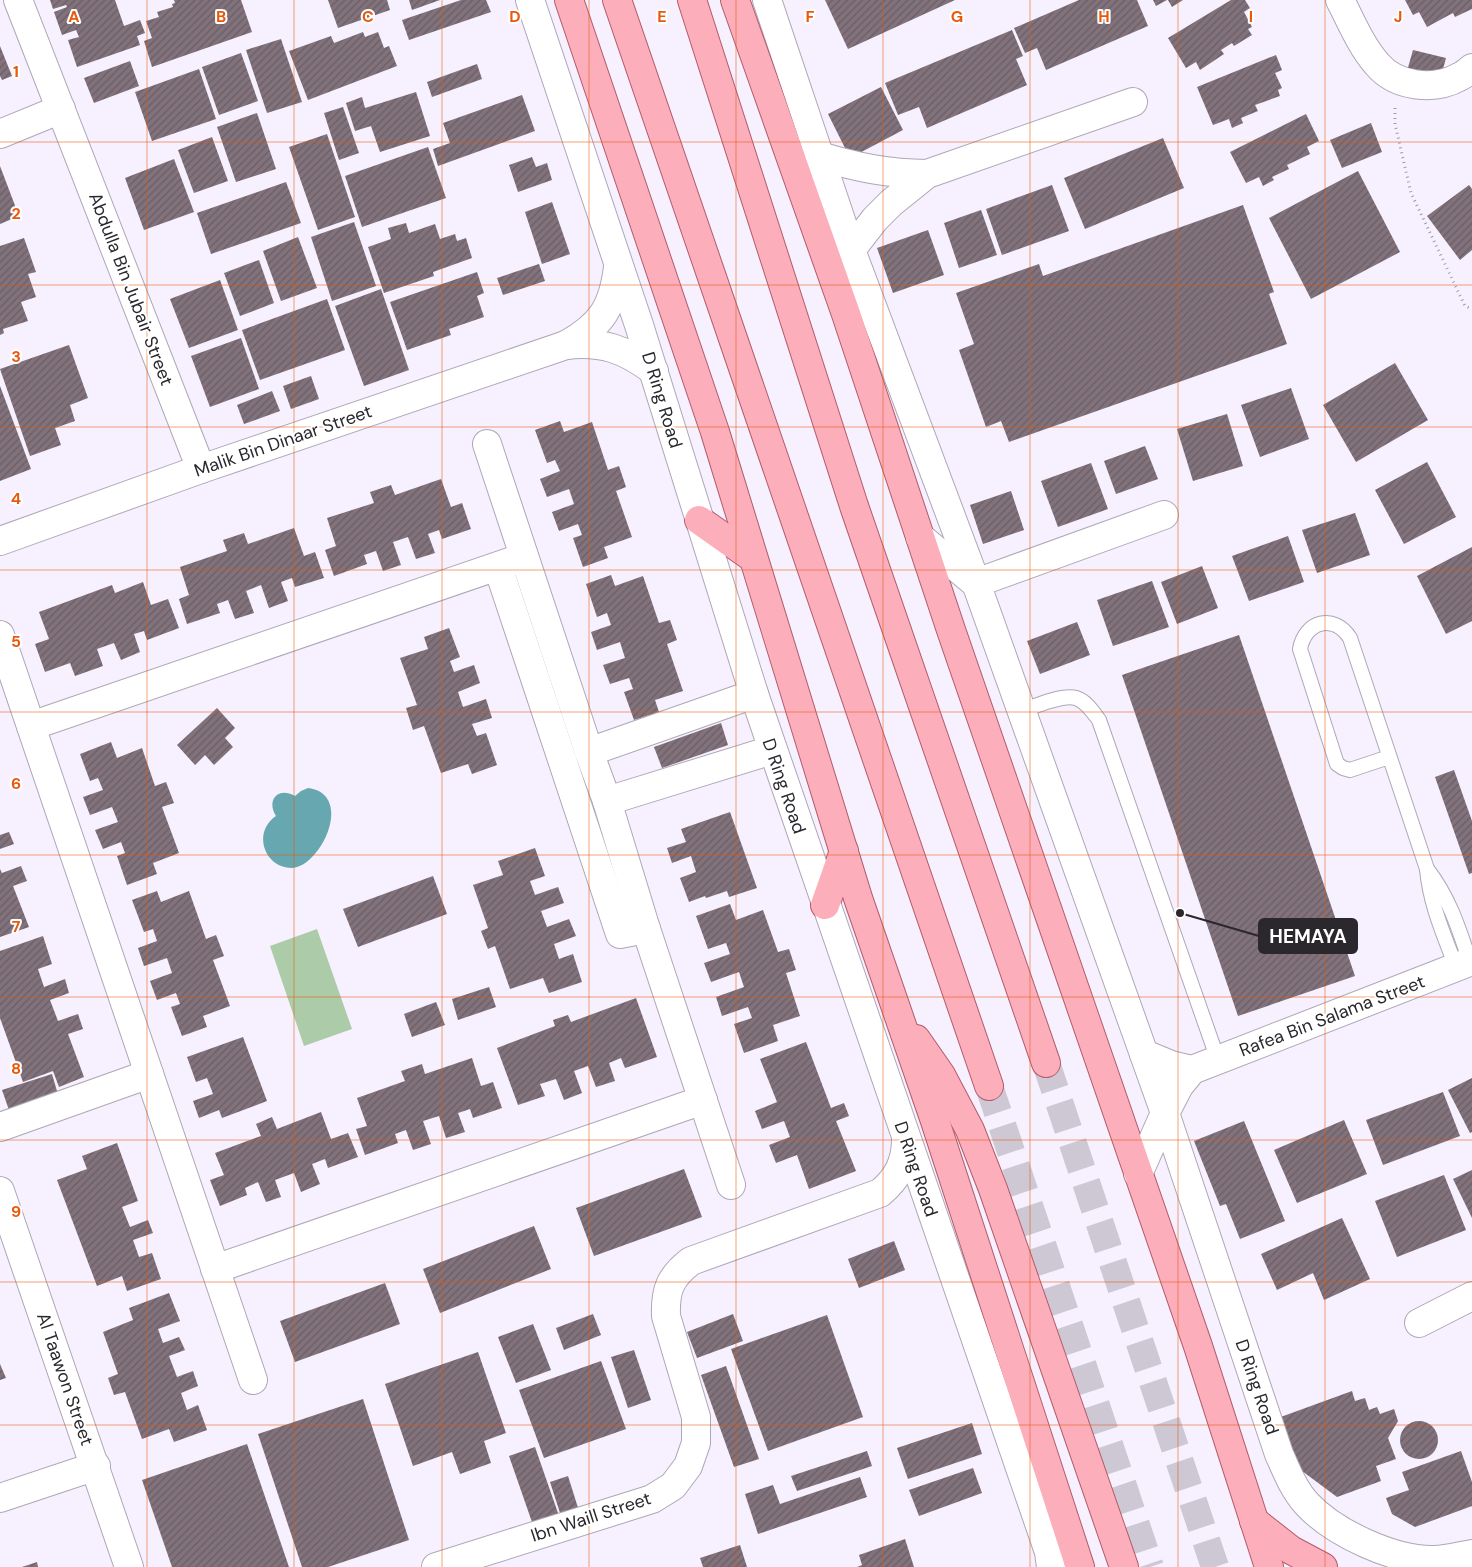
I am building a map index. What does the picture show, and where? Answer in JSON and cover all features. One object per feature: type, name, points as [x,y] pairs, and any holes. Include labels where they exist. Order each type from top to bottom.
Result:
[{"type":"main road","points":[[569,0],[715,432],[844,851],[935,1121],[1078,1564]]},
{"type":"main road","points":[[617,0],[988,1086]]},
{"type":"main road","points":[[692,0],[854,506],[1046,1063]]},
{"type":"main road","points":[[735,0],[846,314],[920,537],[1198,1346],[1267,1565]]},
{"type":"main road","points":[[699,520],[753,558]]},
{"type":"main road","points":[[825,905],[844,851]]},
{"type":"main road","points":[[898,1014],[941,1075],[970,1130],[993,1189],[1124,1567]]},
{"type":"main road","points":[[1254,1521],[1291,1550],[1323,1567]]},
{"type":"street","name":"Abdulla Bin Jubair Street","points":[[18,0],[201,469]]},
{"type":"street","name":"D Ring Road","points":[[530,0],[654,371],[772,750],[1049,1552],[1052,1567]]},
{"type":"street","name":"D Ring Road","points":[[767,0],[851,250],[976,583],[1165,1113],[1279,1454],[1291,1482],[1307,1504],[1325,1520],[1369,1546],[1397,1556],[1434,1560],[1472,1554]]},
{"type":"street","points":[[1340,0],[1365,47],[1377,65],[1396,78],[1416,85],[1438,85],[1459,78],[1472,68]]},
{"type":"street","points":[[851,250],[875,219],[928,174],[1133,102]]},
{"type":"street","points":[[0,134],[61,109]]},
{"type":"street","points":[[819,156],[882,172],[928,174]]},
{"type":"street","name":"Malik Bin Dinaar Street","points":[[0,541],[201,469],[566,345],[584,335],[610,305],[616,286],[618,266]]},
{"type":"street","name":"Malik Bin Dinaar Street","points":[[566,345],[585,343],[604,345],[639,359],[654,371]]},
{"type":"street","points":[[487,444],[588,752],[607,801],[646,929],[731,1185]]},
{"type":"street","points":[[920,537],[976,583],[1164,515]]},
{"type":"street","points":[[31,726],[524,557]]},
{"type":"street","points":[[498,567],[620,934],[646,929]]},
{"type":"street","points":[[0,635],[253,1380]]},
{"type":"street","points":[[588,752],[754,694]]},
{"type":"street","points":[[607,801],[772,750]]},
{"type":"street","name":"Rafea Bin Salama Street","points":[[1192,1070],[1466,963]]},
{"type":"street","points":[[1138,1174],[1178,1086],[1192,1070],[1171,1065],[1144,1054]]},
{"type":"street","points":[[0,1127],[149,1074]]},
{"type":"street","points":[[215,1269],[703,1100]]},
{"type":"street","name":"Ibn Waill Street","points":[[436,1567],[652,1499],[673,1486],[688,1466],[696,1442],[696,1417],[666,1316],[665,1299],[670,1283],[679,1270],[691,1261],[880,1193],[896,1178],[902,1166],[906,1153],[906,1139]]},
{"type":"street","name":"Al Taawon Street","points":[[0,1191],[96,1466],[129,1567]]},
{"type":"street","name":"Ibn Waill Street","points":[[870,1198],[888,1196],[904,1199],[931,1211]]},
{"type":"street","points":[[1419,1323],[1472,1296]]},
{"type":"street","points":[[0,1498],[96,1466]]},
{"type":"lane","points":[[1389,756],[1350,770],[1337,764],[1300,649],[1302,640],[1312,627],[1320,623],[1329,623],[1338,626],[1350,638],[1427,869],[1450,907],[1466,963]]},
{"type":"lane","points":[[1022,711],[1065,697],[1076,698],[1088,707],[1099,720],[1218,1060]]},
{"type":"path","points":[[1396,78],[1395,124],[1411,193],[1465,306],[1472,309]]},
{"type":"green space","points":[[317,929],[352,1029],[304,1046],[270,946]]},
{"type":"water","points":[[308,788],[322,793],[329,803],[331,816],[328,830],[322,844],[303,865],[292,868],[282,866],[268,856],[264,848],[264,831],[276,816],[272,805],[273,800],[279,794],[289,793],[295,796]]},
{"type":"building","points":[[50,0],[115,0],[124,26],[140,20],[145,33],[137,36],[140,45],[77,67],[68,40],[79,37],[76,30],[62,35],[54,12],[67,7],[66,5],[53,9]]},
{"type":"building","points":[[174,0],[241,0],[252,32],[152,67],[144,41],[152,38],[146,21],[159,17],[157,12],[173,7]]},
{"type":"building","points":[[328,0],[387,0],[390,10],[338,28]]},
{"type":"building","points":[[409,0],[440,0],[412,10]]},
{"type":"building","points":[[461,0],[486,0],[491,12],[409,40],[402,20]]},
{"type":"building","points":[[825,0],[955,0],[848,49]]},
{"type":"building","points":[[1079,0],[1137,0],[1148,26],[1046,70],[1037,48],[1025,53],[1014,28]]},
{"type":"building","points":[[1153,0],[1167,0],[1156,6]]},
{"type":"building","points":[[1168,0],[1183,0],[1172,7]]},
{"type":"building","points":[[1231,0],[1245,0],[1250,8],[1244,12],[1252,27],[1248,29],[1252,35],[1234,46],[1232,43],[1221,50],[1224,54],[1200,70],[1196,62],[1186,68],[1168,38]]},
{"type":"building","points":[[1405,0],[1472,0],[1472,9],[1455,17],[1453,13],[1427,27],[1419,12],[1413,15]]},
{"type":"building","points":[[1012,30],[1023,56],[1016,59],[1027,85],[927,128],[919,107],[898,115],[885,83]]},
{"type":"building","points":[[363,32],[365,37],[378,32],[384,48],[389,46],[397,66],[308,100],[289,51],[331,36],[334,43]]},
{"type":"building","points":[[281,39],[302,102],[267,113],[246,50]]},
{"type":"building","points":[[0,46],[12,76],[2,80],[0,76]]},
{"type":"building","points":[[1413,50],[1446,58],[1440,80],[1407,71]]},
{"type":"building","points":[[241,53],[258,101],[219,115],[202,67]]},
{"type":"building","points":[[1276,55],[1282,70],[1275,73],[1282,88],[1278,90],[1280,96],[1255,105],[1258,111],[1241,118],[1243,123],[1232,128],[1229,119],[1213,125],[1197,87]]},
{"type":"building","points":[[130,61],[139,86],[94,103],[84,78]]},
{"type":"building","points":[[477,64],[482,79],[432,97],[427,82]]},
{"type":"building","points":[[199,69],[216,119],[152,141],[135,92]]},
{"type":"building","points":[[881,87],[903,130],[850,158],[828,114]]},
{"type":"building","points":[[416,92],[430,136],[380,152],[371,126],[355,131],[346,103],[362,97],[365,108]]},
{"type":"building","points":[[522,95],[535,131],[438,166],[433,149],[450,143],[443,123]]},
{"type":"building","points":[[343,107],[359,153],[339,160],[324,113]]},
{"type":"building","points":[[257,113],[276,169],[236,182],[217,127]]},
{"type":"building","points":[[1306,114],[1319,141],[1307,147],[1310,154],[1287,165],[1289,169],[1272,177],[1274,180],[1263,186],[1259,177],[1246,183],[1230,152]]},
{"type":"building","points":[[1371,123],[1382,152],[1342,168],[1330,140]]},
{"type":"building","points":[[327,134],[355,217],[318,230],[289,147]]},
{"type":"building","points":[[212,137],[228,181],[194,193],[178,150]]},
{"type":"building","points":[[1163,138],[1184,188],[1085,229],[1064,178]]},
{"type":"building","points":[[428,147],[446,198],[362,227],[345,176]]},
{"type":"building","points":[[532,157],[536,167],[547,163],[552,180],[518,192],[509,165]]},
{"type":"building","points":[[174,159],[194,212],[144,230],[125,178]]},
{"type":"building","points":[[0,166],[19,216],[0,224]]},
{"type":"building","points":[[1358,171],[1400,252],[1311,299],[1269,218]]},
{"type":"building","points":[[286,182],[301,223],[211,254],[197,213]]},
{"type":"building","points":[[1052,185],[1069,231],[1002,255],[986,209]]},
{"type":"building","points":[[1469,185],[1472,189],[1472,250],[1460,260],[1427,216]]},
{"type":"building","points":[[552,202],[570,254],[542,264],[525,212]]},
{"type":"building","points":[[1243,205],[1274,292],[1269,294],[1287,344],[1009,442],[1001,421],[986,427],[959,350],[974,344],[956,293],[1039,264],[1043,276]]},
{"type":"building","points":[[981,210],[997,255],[959,268],[944,223]]},
{"type":"building","points":[[354,222],[376,286],[332,301],[311,237]]},
{"type":"building","points":[[406,223],[409,233],[435,224],[440,239],[455,234],[457,241],[466,238],[472,258],[433,272],[434,276],[384,293],[368,247],[391,239],[388,228]]},
{"type":"building","points":[[928,230],[944,275],[893,293],[877,248]]},
{"type":"building","points":[[298,237],[317,288],[281,301],[263,251]]},
{"type":"building","points":[[24,238],[36,272],[28,274],[36,297],[21,302],[28,321],[3,329],[4,333],[0,335],[0,246]]},
{"type":"building","points":[[259,260],[274,303],[240,316],[224,273]]},
{"type":"building","points":[[539,264],[545,281],[503,295],[497,278]]},
{"type":"building","points":[[477,272],[484,293],[477,296],[484,317],[449,329],[451,335],[407,350],[390,302]]},
{"type":"building","points":[[220,280],[238,330],[189,348],[170,299]]},
{"type":"building","points":[[381,289],[409,370],[364,386],[335,306]]},
{"type":"building","points":[[327,299],[345,350],[260,380],[242,330]]},
{"type":"building","points":[[241,338],[259,389],[210,407],[191,356]]},
{"type":"building","points":[[69,345],[88,398],[70,405],[75,421],[55,428],[61,445],[30,456],[0,369]]},
{"type":"building","points":[[1395,363],[1428,420],[1356,462],[1323,405]]},
{"type":"building","points":[[311,376],[319,399],[291,409],[283,386]]},
{"type":"building","points":[[0,386],[31,469],[0,481]]},
{"type":"building","points":[[1291,388],[1309,439],[1260,457],[1241,405]]},
{"type":"building","points":[[272,391],[280,411],[244,424],[237,405]]},
{"type":"building","points":[[1227,414],[1243,466],[1193,481],[1177,429]]},
{"type":"building","points":[[560,421],[564,432],[592,422],[608,470],[619,466],[626,487],[616,491],[632,537],[604,547],[608,558],[583,567],[573,538],[582,535],[578,524],[559,531],[552,512],[574,504],[569,489],[547,497],[540,479],[560,471],[555,460],[547,463],[535,430]]},
{"type":"building","points":[[1145,446],[1158,479],[1116,494],[1104,461]]},
{"type":"building","points":[[1427,462],[1456,517],[1404,544],[1375,490]]},
{"type":"building","points":[[1091,463],[1108,509],[1058,527],[1041,481]]},
{"type":"building","points":[[441,479],[451,507],[462,503],[471,529],[442,539],[439,530],[428,534],[435,553],[416,559],[408,537],[393,542],[401,565],[383,571],[376,551],[364,555],[367,564],[334,576],[325,550],[336,546],[327,518],[374,503],[370,492],[391,485],[395,495]]},
{"type":"building","points":[[1011,491],[1024,530],[983,544],[970,505]]},
{"type":"building","points":[[1355,513],[1370,555],[1317,573],[1302,530]]},
{"type":"building","points":[[294,528],[304,556],[315,552],[324,578],[295,587],[292,578],[281,582],[288,601],[269,608],[261,585],[246,591],[254,613],[235,619],[228,600],[217,604],[220,613],[187,624],[179,599],[189,595],[180,567],[227,551],[223,540],[244,533],[248,544]]},
{"type":"building","points":[[1288,536],[1304,582],[1249,601],[1232,556]]},
{"type":"building","points":[[1472,547],[1472,621],[1446,634],[1417,576]]},
{"type":"building","points":[[1202,566],[1218,608],[1177,624],[1161,582]]},
{"type":"building","points":[[611,575],[615,586],[643,576],[659,623],[670,620],[677,640],[667,644],[683,691],[655,700],[659,712],[634,720],[624,692],[633,689],[629,678],[610,684],[603,665],[625,658],[620,642],[597,650],[591,632],[611,625],[607,613],[597,617],[586,584]]},
{"type":"building","points":[[1152,581],[1169,627],[1113,646],[1097,600]]},
{"type":"building","points":[[143,582],[151,605],[168,599],[179,628],[147,640],[144,631],[134,634],[140,652],[121,660],[114,643],[97,649],[103,666],[75,676],[70,663],[45,672],[35,644],[49,639],[39,612],[112,585],[115,593]]},
{"type":"building","points":[[1077,622],[1090,655],[1040,674],[1027,641]]},
{"type":"building","points":[[449,628],[460,657],[450,661],[454,672],[474,665],[480,683],[458,692],[463,707],[486,699],[492,718],[472,724],[477,736],[486,733],[497,765],[472,774],[468,764],[441,773],[424,726],[413,730],[406,708],[417,705],[400,658],[428,649],[424,637]]},
{"type":"building","points":[[1239,635],[1355,976],[1238,1016],[1122,675]]},
{"type":"building","points":[[217,708],[235,728],[225,738],[233,747],[214,765],[205,755],[195,765],[177,745]]},
{"type":"building","points":[[721,723],[728,745],[662,768],[654,747]]},
{"type":"building","points":[[111,742],[117,758],[142,748],[155,786],[166,782],[174,803],[162,807],[179,853],[153,863],[157,874],[127,885],[117,856],[125,853],[121,842],[103,849],[95,830],[118,822],[112,807],[90,815],[83,797],[103,790],[98,778],[90,781],[80,754]]},
{"type":"building","points":[[1454,770],[1472,821],[1472,873],[1469,874],[1435,777]]},
{"type":"building","points":[[730,812],[757,888],[729,897],[727,891],[689,902],[680,878],[696,872],[691,856],[672,863],[667,848],[686,842],[681,829]]},
{"type":"building","points":[[9,832],[14,844],[0,849],[0,835]]},
{"type":"building","points":[[535,848],[545,876],[530,881],[535,895],[558,887],[564,903],[541,911],[547,927],[569,919],[576,936],[554,944],[559,959],[573,954],[582,982],[549,993],[543,978],[510,989],[495,946],[488,949],[481,931],[488,928],[473,885],[503,875],[498,861]]},
{"type":"building","points":[[21,866],[27,881],[13,886],[29,927],[0,937],[0,869],[2,873]]},
{"type":"building","points":[[433,876],[447,914],[358,947],[343,909]]},
{"type":"building","points":[[157,891],[161,902],[189,891],[206,939],[216,935],[224,956],[213,960],[230,1006],[203,1016],[207,1027],[182,1036],[171,1007],[180,1004],[176,993],[157,1000],[150,981],[172,973],[167,958],[144,966],[138,948],[157,941],[153,929],[144,932],[132,900]]},
{"type":"building","points":[[730,904],[736,920],[763,910],[778,952],[789,949],[796,970],[786,973],[800,1016],[773,1025],[778,1041],[744,1053],[734,1024],[752,1018],[748,1007],[722,1016],[716,997],[744,987],[739,972],[711,982],[704,963],[730,954],[726,943],[708,949],[696,916]]},
{"type":"building","points":[[43,936],[52,964],[38,969],[44,987],[65,979],[69,993],[50,1000],[58,1021],[78,1014],[83,1029],[68,1034],[84,1077],[59,1087],[53,1071],[23,1082],[0,1018],[0,951]]},
{"type":"building","points":[[489,987],[496,1007],[458,1020],[452,999]]},
{"type":"building","points":[[636,998],[657,1057],[625,1068],[621,1058],[609,1063],[615,1081],[596,1087],[588,1066],[574,1071],[582,1093],[564,1100],[556,1079],[540,1084],[545,1096],[518,1105],[497,1048],[555,1026],[553,1020],[568,1015],[571,1022]]},
{"type":"building","points":[[436,1002],[445,1025],[412,1037],[404,1014]]},
{"type":"building","points":[[243,1037],[267,1101],[222,1118],[219,1110],[199,1118],[193,1101],[213,1094],[207,1078],[196,1082],[187,1057]]},
{"type":"building","points":[[806,1042],[831,1108],[844,1103],[849,1116],[836,1121],[856,1171],[809,1189],[797,1155],[776,1163],[769,1145],[790,1137],[784,1121],[762,1129],[755,1111],[777,1102],[760,1059]]},
{"type":"building","points":[[472,1058],[481,1086],[493,1082],[502,1108],[473,1118],[470,1109],[458,1113],[465,1132],[446,1138],[439,1116],[423,1121],[431,1144],[413,1150],[406,1130],[395,1134],[398,1143],[365,1155],[356,1129],[367,1126],[357,1098],[405,1081],[401,1071],[422,1064],[425,1074]]},
{"type":"building","points":[[52,1074],[59,1098],[10,1113],[2,1090]]},
{"type":"building","points":[[1472,1078],[1472,1132],[1470,1133],[1448,1090]]},
{"type":"building","points":[[1443,1092],[1460,1136],[1383,1165],[1366,1120]]},
{"type":"building","points":[[321,1112],[331,1139],[348,1133],[358,1157],[328,1168],[325,1159],[312,1164],[320,1184],[301,1192],[294,1173],[275,1180],[281,1197],[266,1202],[258,1182],[245,1188],[247,1195],[220,1206],[210,1180],[224,1175],[215,1153],[261,1136],[256,1124],[272,1117],[277,1129]]},
{"type":"building","points":[[1344,1120],[1367,1174],[1297,1203],[1274,1150]]},
{"type":"building","points":[[1244,1121],[1285,1221],[1240,1239],[1226,1204],[1220,1206],[1194,1141]]},
{"type":"building","points":[[117,1143],[138,1201],[122,1207],[130,1227],[148,1220],[153,1233],[133,1240],[139,1257],[152,1253],[161,1279],[127,1291],[122,1276],[97,1286],[57,1180],[87,1169],[82,1156]]},
{"type":"building","points":[[684,1169],[702,1217],[594,1256],[576,1208]]},
{"type":"building","points":[[1472,1170],[1472,1218],[1453,1179]]},
{"type":"building","points":[[1444,1175],[1466,1230],[1397,1257],[1375,1201]]},
{"type":"building","points":[[1342,1218],[1370,1279],[1324,1300],[1313,1273],[1277,1290],[1261,1254]]},
{"type":"building","points":[[534,1226],[551,1269],[440,1313],[423,1269]]},
{"type":"building","points":[[894,1241],[905,1270],[859,1288],[848,1259]]},
{"type":"building","points":[[385,1283],[400,1324],[295,1362],[280,1321]]},
{"type":"building","points":[[169,1293],[180,1321],[158,1329],[163,1343],[179,1337],[185,1350],[169,1356],[177,1377],[193,1371],[198,1386],[181,1393],[187,1410],[198,1405],[207,1430],[174,1442],[169,1429],[142,1439],[125,1392],[114,1395],[108,1378],[118,1374],[103,1332],[133,1320],[129,1308]]},
{"type":"building","points":[[593,1314],[601,1335],[564,1350],[556,1328]]},
{"type":"building","points":[[733,1314],[743,1341],[697,1358],[687,1332]]},
{"type":"building","points":[[827,1315],[863,1417],[768,1451],[731,1349]]},
{"type":"building","points":[[533,1324],[551,1370],[516,1383],[498,1337]]},
{"type":"building","points":[[634,1350],[651,1400],[628,1408],[611,1357]]},
{"type":"building","points":[[478,1352],[506,1433],[484,1441],[491,1463],[460,1474],[452,1452],[413,1466],[385,1384]]},
{"type":"building","points":[[601,1361],[626,1429],[544,1458],[519,1390]]},
{"type":"building","points":[[0,1364],[6,1378],[0,1380]]},
{"type":"building","points":[[726,1366],[759,1459],[734,1467],[701,1375]]},
{"type":"building","points":[[1352,1391],[1355,1401],[1365,1398],[1369,1410],[1377,1407],[1380,1414],[1394,1409],[1398,1421],[1388,1438],[1396,1459],[1376,1466],[1381,1481],[1337,1497],[1294,1465],[1278,1418]]},
{"type":"building","points":[[363,1399],[409,1540],[328,1567],[302,1567],[258,1434]]},
{"type":"building","points":[[1419,1421],[1432,1427],[1438,1440],[1432,1453],[1419,1459],[1406,1453],[1400,1440],[1406,1427]]},
{"type":"building","points":[[972,1423],[982,1454],[908,1479],[897,1448]]},
{"type":"building","points":[[247,1444],[289,1567],[172,1567],[142,1480]]},
{"type":"building","points":[[535,1447],[559,1516],[533,1525],[509,1456]]},
{"type":"building","points":[[867,1451],[872,1466],[797,1491],[791,1476]]},
{"type":"building","points":[[1461,1451],[1472,1482],[1472,1506],[1415,1527],[1392,1514],[1386,1498],[1409,1490],[1402,1472]]},
{"type":"building","points":[[973,1468],[982,1493],[919,1516],[909,1490]]},
{"type":"building","points":[[568,1476],[580,1514],[562,1519],[550,1482]]},
{"type":"building","points":[[860,1477],[867,1497],[758,1534],[745,1494],[773,1485],[780,1504]]},
{"type":"building","points":[[905,1539],[914,1567],[857,1567],[862,1565],[859,1555]]},
{"type":"building","points":[[740,1545],[747,1567],[703,1567],[700,1558]]},
{"type":"building","points":[[37,1562],[38,1567],[22,1567]]},
{"type":"tunnel","points":[[1046,1063],[1215,1567]]},
{"type":"tunnel","points":[[989,1086],[1150,1567]]},
{"type":"place","name":"HEMAYA","points":[[1180,913]]}]
